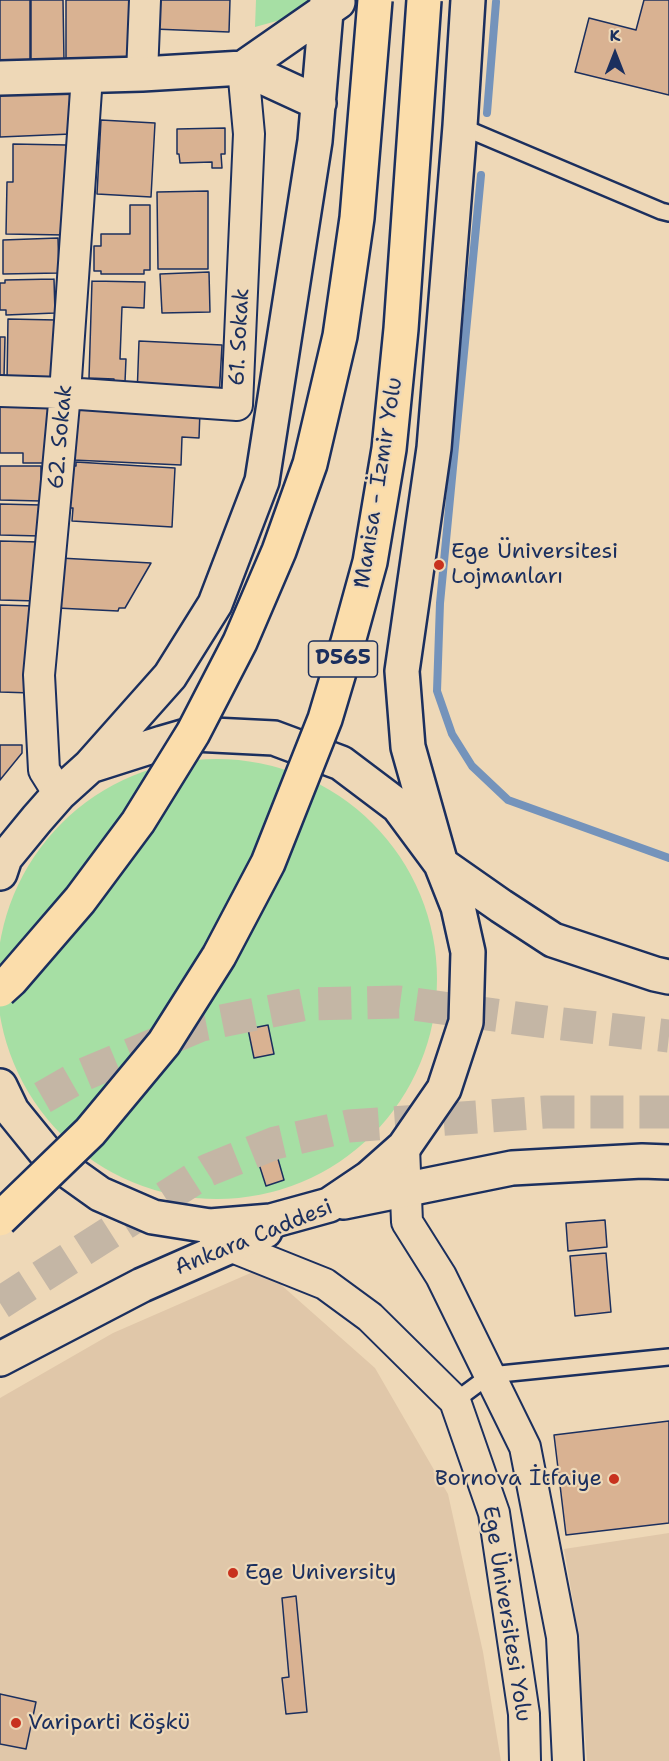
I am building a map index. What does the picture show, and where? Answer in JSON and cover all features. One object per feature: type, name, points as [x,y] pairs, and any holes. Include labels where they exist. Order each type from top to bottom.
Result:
[{"type":"highway","points":[[0,990],[80,900],[138,822],[193,734],[240,642],[279,551],[310,464],[340,336],[357,218],[375,0]]},
{"type":"highway","name":"Manisa - İzmir Yolu","points":[[0,1219],[90,1132],[164,1043],[219,956],[268,862],[325,719],[370,562],[389,449],[401,329],[424,0]]},
{"type":"main road","points":[[0,1086],[12,1112],[51,1159],[100,1194],[153,1217],[210,1226],[271,1221],[329,1205],[369,1178],[404,1147],[444,1089],[466,1022],[468,952],[459,907],[441,864],[408,747],[402,671],[434,448],[468,0]]},
{"type":"main road","points":[[243,68],[332,3]]},
{"type":"main road","points":[[0,873],[5,858],[37,819],[59,794],[90,766],[170,676],[215,604],[262,481],[315,141],[332,3]]},
{"type":"main road","points":[[0,78],[142,75],[243,68],[318,103]]},
{"type":"main road","points":[[90,766],[193,734],[274,738],[341,763],[398,806],[441,864],[553,940],[669,977]]},
{"type":"main road","points":[[0,829],[37,819]]},
{"type":"main road","name":"Ankara Caddesi","points":[[0,1359],[142,1285],[329,1205],[512,1168],[642,1161],[669,1162]]},
{"type":"street","points":[[142,75],[145,0]]},
{"type":"street","name":"61. Sokak","points":[[0,391],[65,393],[237,405],[249,134],[243,68]]},
{"type":"street","name":"62. Sokak","points":[[59,794],[44,770],[39,675],[65,393],[87,76]]},
{"type":"street","name":"Ege Üniversitesi Yolu","points":[[404,1147],[407,1222],[441,1276],[525,1447],[562,1637],[568,1761]]},
{"type":"street","name":"Ege Üniversitesi Yolu","points":[[153,1217],[325,1284],[370,1317],[454,1401],[494,1513],[524,1714],[525,1761]]},
{"type":"lane","points":[[460,126],[669,213]]},
{"type":"lane","points":[[454,1401],[490,1375],[669,1357]]},
{"type":"shaded area","name":"Ege University","points":[[262,1268],[375,1368],[448,1494],[483,1652],[501,1761],[0,1761],[0,1398],[113,1333]]},
{"type":"shaded area","points":[[669,1533],[669,1761],[587,1761],[574,1607],[564,1549]]},
{"type":"green space","points":[[256,0],[314,0],[313,11],[255,27]]},
{"type":"green space","points":[[217,759],[260,764],[301,776],[339,796],[372,824],[400,857],[420,895],[432,936],[437,979],[432,1022],[420,1063],[400,1101],[372,1134],[339,1162],[301,1182],[260,1194],[217,1199],[174,1194],[133,1182],[95,1162],[62,1134],[34,1101],[14,1063],[2,1022],[-3,979],[2,936],[14,895],[34,857],[62,824],[95,796],[133,776],[174,764]]},
{"type":"building","points":[[0,0],[30,0],[30,62],[0,63]]},
{"type":"building","points":[[31,0],[63,0],[64,61],[31,61]]},
{"type":"building","points":[[66,0],[138,0],[130,60],[66,61]]},
{"type":"building","points":[[155,0],[230,0],[229,32],[154,29]]},
{"type":"building","points":[[644,0],[669,0],[669,95],[575,72],[589,18],[636,30]]},
{"type":"building","points":[[69,80],[71,134],[0,137],[0,82]]},
{"type":"building","points":[[101,120],[155,123],[151,197],[97,194]]},
{"type":"building","points":[[225,128],[225,154],[221,154],[222,168],[212,168],[212,162],[180,163],[179,154],[177,154],[177,129]]},
{"type":"building","points":[[13,144],[66,145],[65,235],[6,234],[7,182],[13,182]]},
{"type":"building","points":[[208,191],[208,269],[158,269],[157,192]]},
{"type":"building","points":[[130,205],[150,205],[150,270],[144,270],[144,274],[101,274],[101,271],[94,271],[94,246],[101,246],[101,234],[130,234]]},
{"type":"building","points":[[58,238],[59,273],[3,274],[3,240]]},
{"type":"building","points":[[209,272],[210,312],[162,313],[160,274]]},
{"type":"building","points":[[54,279],[55,313],[6,315],[6,310],[0,310],[0,283],[5,283],[5,280]]},
{"type":"building","points":[[92,281],[145,282],[144,308],[122,307],[120,359],[126,359],[125,382],[89,378]]},
{"type":"building","points":[[8,319],[56,320],[55,383],[7,382]]},
{"type":"building","points":[[0,337],[5,337],[4,377],[0,376]]},
{"type":"building","points":[[139,341],[222,345],[219,399],[137,396]]},
{"type":"building","points":[[0,397],[48,404],[48,452],[45,463],[23,463],[23,453],[0,453]]},
{"type":"building","points":[[76,401],[200,411],[199,438],[182,437],[181,465],[73,460]]},
{"type":"building","points":[[76,462],[175,468],[172,527],[72,521],[73,508],[65,508],[67,466],[76,466]]},
{"type":"building","points":[[0,466],[41,466],[41,501],[0,500]]},
{"type":"building","points":[[0,504],[41,505],[40,536],[0,535]]},
{"type":"building","points":[[0,541],[38,542],[37,601],[0,600]]},
{"type":"building","points":[[60,558],[151,563],[125,608],[119,608],[118,611],[57,608]]},
{"type":"building","points":[[0,605],[34,606],[32,693],[0,692]]},
{"type":"building","points":[[0,745],[22,745],[22,753],[0,780]]},
{"type":"building","points":[[268,1025],[274,1054],[254,1058],[248,1029]]},
{"type":"building","points":[[276,1152],[284,1180],[266,1186],[257,1158]]},
{"type":"building","points":[[605,1220],[607,1247],[568,1251],[566,1223]]},
{"type":"building","points":[[606,1253],[611,1312],[575,1316],[570,1256]]},
{"type":"building","name":"Bornova İtfaiye","points":[[669,1421],[669,1523],[566,1535],[554,1435]]},
{"type":"building","points":[[296,1596],[307,1712],[286,1714],[282,1678],[289,1677],[282,1598]]},
{"type":"building","name":"Variparti Köşkü","points":[[0,1694],[36,1702],[26,1749],[0,1744]]},
{"type":"waterway","points":[[487,113],[496,2]]},
{"type":"waterway","points":[[481,175],[440,603],[437,691],[452,734],[472,766],[508,800],[669,858]]},
{"type":"tunnel","points":[[0,1122],[80,1076],[201,1025],[307,1004],[399,1002],[669,1036]]},
{"type":"tunnel","points":[[0,1303],[208,1170],[275,1143],[349,1126],[546,1112],[669,1112]]},
{"type":"place","name":"Ege Üniversitesi Lojmanları","points":[[439,565]]},
{"type":"place","name":"Bornova İtfaiye","points":[[614,1479]]},
{"type":"place","name":"Ege University","points":[[233,1573]]},
{"type":"place","name":"Variparti Köşkü","points":[[16,1723]]}]
